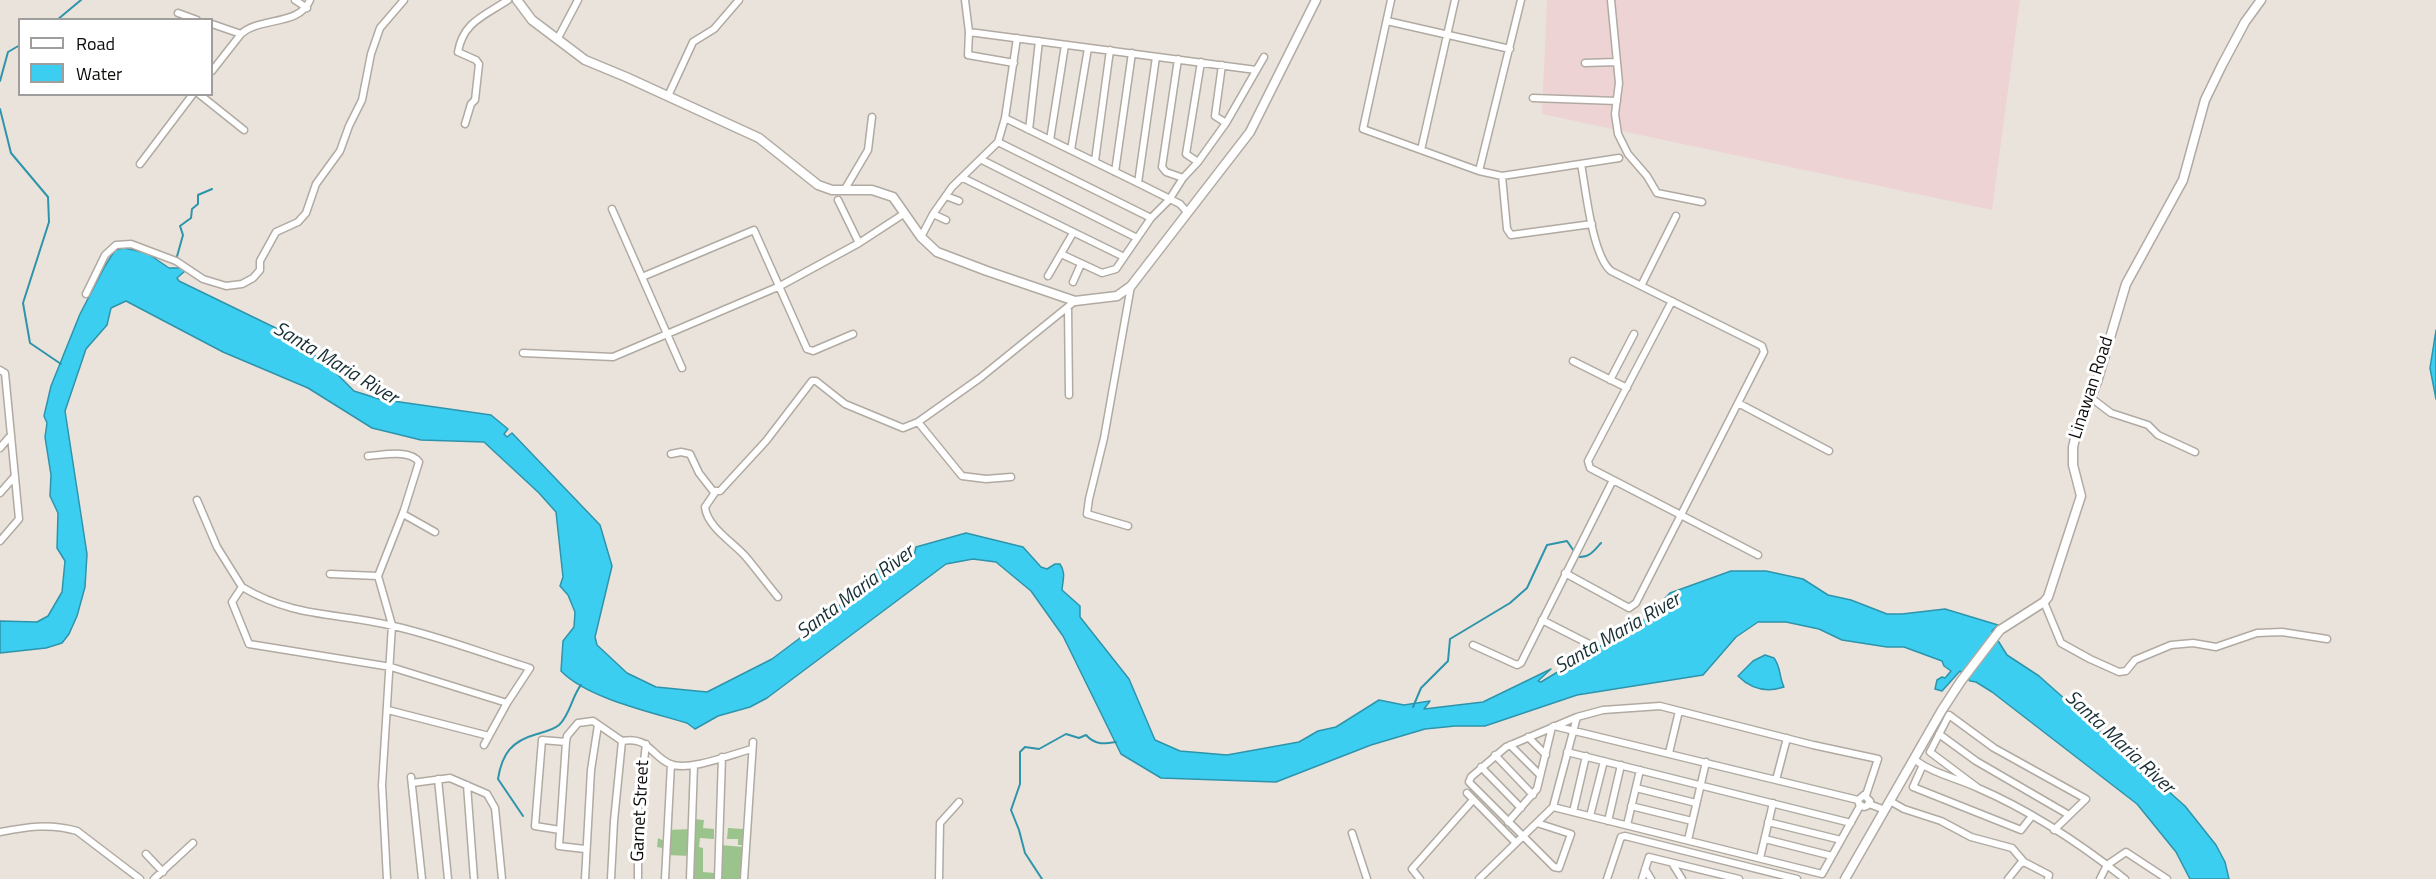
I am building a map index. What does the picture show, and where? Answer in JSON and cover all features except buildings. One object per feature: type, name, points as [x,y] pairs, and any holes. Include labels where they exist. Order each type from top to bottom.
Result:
[{"type":"street","points":[[295,0],[307,8]]},
{"type":"street","points":[[213,70],[247,28],[291,17],[307,8],[310,0]]},
{"type":"street","points":[[86,294],[105,255],[116,245],[131,244],[176,261],[203,279],[226,286],[242,284],[253,278],[260,270],[260,261],[276,232],[298,222],[306,213],[316,184],[340,152],[349,126],[362,100],[371,54],[380,28],[404,0]]},
{"type":"street","points":[[465,124],[471,104],[475,100],[478,64],[476,60],[458,52],[460,38],[466,29],[508,0]]},
{"type":"street","points":[[517,0],[532,20],[585,60],[759,138],[818,185],[832,190],[872,190],[893,197],[921,237],[937,252],[1072,304]]},
{"type":"street","points":[[558,38],[578,0]]},
{"type":"street","points":[[668,96],[693,42],[714,29],[739,0]]},
{"type":"street","points":[[965,0],[969,32],[968,55],[1014,63]]},
{"type":"street","points":[[778,597],[745,555],[711,522],[705,507],[716,491],[720,491],[766,441],[812,381],[816,381],[845,404],[901,428],[918,422],[980,378],[1072,304],[1117,296],[1131,286],[1250,132],[1316,0]]},
{"type":"street","points":[[1391,0],[1363,129],[1479,171],[1502,176],[1619,158]]},
{"type":"street","points":[[1421,150],[1455,0]]},
{"type":"street","points":[[1479,171],[1521,0]]},
{"type":"street","points":[[1611,0],[1619,82],[1615,114],[1622,143],[1657,193],[1702,202]]},
{"type":"street","name":"Linawan Road","points":[[2044,602],[2048,597],[2081,496],[2073,465],[2073,447],[2077,431],[2097,382],[2126,284],[2183,180],[2205,100],[2245,22],[2261,0]]},
{"type":"street","points":[[178,13],[192,18]]},
{"type":"street","points":[[1387,21],[1510,49]]},
{"type":"street","points":[[213,24],[241,34]]},
{"type":"street","points":[[969,32],[1256,70]]},
{"type":"street","points":[[921,237],[945,196],[998,142],[1005,118],[1017,38]]},
{"type":"street","points":[[1029,130],[1039,41]]},
{"type":"street","points":[[1050,140],[1065,45]]},
{"type":"street","points":[[1071,150],[1088,48]]},
{"type":"street","points":[[1095,161],[1110,50]]},
{"type":"street","points":[[1115,172],[1132,53]]},
{"type":"street","points":[[1138,183],[1156,57]]},
{"type":"street","points":[[1061,255],[1102,273],[1116,269],[1151,218],[1169,200],[1183,178],[1198,162],[1226,123],[1264,57]]},
{"type":"street","points":[[1178,59],[1162,167],[1166,172],[1183,178]]},
{"type":"street","points":[[1198,162],[1186,154],[1201,62]]},
{"type":"street","points":[[1585,63],[1616,62]]},
{"type":"street","points":[[1222,65],[1215,116],[1226,123]]},
{"type":"street","points":[[140,164],[191,96]]},
{"type":"street","points":[[202,96],[244,130]]},
{"type":"street","points":[[1533,98],[1617,101]]},
{"type":"street","points":[[845,189],[868,150],[872,117]]},
{"type":"street","points":[[1005,118],[1180,204],[1187,212]]},
{"type":"street","points":[[998,142],[1151,218]]},
{"type":"street","points":[[982,160],[1137,238]]},
{"type":"street","points":[[1565,573],[1629,608],[1636,603],[1764,352],[1762,346],[1611,271],[1603,264],[1592,224],[1581,164]]},
{"type":"street","points":[[1502,176],[1507,229],[1511,235],[1592,224]]},
{"type":"street","points":[[963,178],[1124,257]]},
{"type":"street","points":[[945,196],[959,201]]},
{"type":"street","points":[[838,200],[859,243]]},
{"type":"street","points":[[612,209],[682,368]]},
{"type":"street","points":[[523,353],[613,357],[780,286],[859,243],[905,213]]},
{"type":"street","points":[[933,214],[946,220]]},
{"type":"street","points":[[1641,286],[1676,216]]},
{"type":"street","points":[[642,277],[751,229],[757,232],[810,351],[853,334]]},
{"type":"street","points":[[1048,276],[1073,233]]},
{"type":"street","points":[[1073,282],[1081,264]]},
{"type":"street","points":[[1128,526],[1087,514],[1104,438],[1131,286]]},
{"type":"street","points":[[1672,301],[1588,461],[1590,468],[1758,555]]},
{"type":"street","points":[[1069,394],[1072,304]]},
{"type":"street","points":[[1610,380],[1634,334]]},
{"type":"street","points":[[1573,361],[1627,388]]},
{"type":"street","points":[[0,370],[5,373],[19,519],[0,541]]},
{"type":"street","points":[[0,400],[7,392]]},
{"type":"street","points":[[2090,397],[2111,413],[2148,425],[2158,435],[2195,452]]},
{"type":"street","points":[[1738,403],[1829,451]]},
{"type":"street","points":[[918,422],[963,476],[986,479],[1011,477]]},
{"type":"street","points":[[0,448],[11,435]]},
{"type":"street","points":[[671,454],[681,452],[690,454],[699,473],[716,491]]},
{"type":"street","points":[[368,456],[410,455],[417,458],[419,462],[403,514],[378,576],[392,625],[382,785],[387,879]]},
{"type":"street","points":[[0,493],[15,477]]},
{"type":"street","points":[[1473,645],[1517,665],[1521,663],[1613,480]]},
{"type":"street","points":[[197,500],[217,547],[242,587],[256,595],[306,613],[392,625],[530,668],[484,745]]},
{"type":"street","points":[[403,514],[435,532]]},
{"type":"street","points":[[330,574],[378,576]]},
{"type":"street","points":[[242,587],[232,602],[249,644],[391,667],[507,703]]},
{"type":"street","points":[[1845,879],[1961,681],[2000,630],[2044,602],[2061,643],[2090,660],[2119,672],[2126,670],[2135,660],[2171,645],[2193,643],[2216,647],[2257,633],[2282,632],[2327,639]]},
{"type":"street","points":[[1542,620],[1591,645]]},
{"type":"street","points":[[1537,823],[1572,834],[1559,868],[1554,867],[1522,837],[1469,782],[1471,777],[1510,745],[1577,717],[1603,710],[1660,706],[1878,759],[1866,795]]},
{"type":"street","points":[[388,710],[489,736]]},
{"type":"street","points":[[1669,753],[1679,711]]},
{"type":"street","points":[[1978,788],[1930,752],[1948,715],[1994,748],[2086,799],[2054,830]]},
{"type":"street","points":[[1479,879],[1553,807],[1577,717]]},
{"type":"street","points":[[585,849],[559,846],[566,742],[567,736],[578,723],[593,721],[622,741],[634,739],[646,744],[671,764],[694,765],[752,745],[744,879]]},
{"type":"street","points":[[585,879],[591,770],[598,725]]},
{"type":"street","points":[[1553,727],[1706,762],[1885,810]]},
{"type":"street","points":[[1508,822],[1533,795],[1553,727]]},
{"type":"street","points":[[1939,734],[1976,761],[2069,815]]},
{"type":"street","points":[[1528,737],[1546,754]]},
{"type":"street","points":[[1776,780],[1786,738]]},
{"type":"street","points":[[560,830],[535,826],[542,740],[566,742]]},
{"type":"street","points":[[612,879],[614,821],[622,741]]},
{"type":"street","name":"Garnet Street","points":[[638,879],[638,811],[646,744]]},
{"type":"street","points":[[1510,745],[1540,775]]},
{"type":"street","points":[[1567,752],[1851,823]]},
{"type":"street","points":[[1496,755],[1533,795]]},
{"type":"street","points":[[1573,812],[1586,756]]},
{"type":"street","points":[[718,879],[722,757]]},
{"type":"street","points":[[1915,760],[1922,767],[1978,788],[2031,816],[2108,865],[2125,879]]},
{"type":"street","points":[[1590,816],[1604,761]]},
{"type":"street","points":[[1688,840],[1706,762]]},
{"type":"street","points":[[664,879],[671,764]]},
{"type":"street","points":[[690,879],[694,765]]},
{"type":"street","points":[[1608,821],[1621,765]]},
{"type":"street","points":[[1481,767],[1521,808]]},
{"type":"street","points":[[1922,767],[1913,787],[2021,830],[2031,816]]},
{"type":"street","points":[[1627,825],[1640,770]]},
{"type":"street","points":[[422,879],[411,780],[450,778],[487,794],[495,808],[502,879]]},
{"type":"street","points":[[438,779],[448,879]]},
{"type":"street","points":[[467,785],[474,879]]},
{"type":"street","points":[[1636,788],[1696,803]]},
{"type":"street","points":[[1467,793],[1516,843]]},
{"type":"street","points":[[1553,807],[1822,874],[1851,823],[1861,796],[1866,795]]},
{"type":"street","points":[[1866,795],[1869,798],[1869,804]]},
{"type":"street","points":[[1420,879],[1412,869],[1473,800]]},
{"type":"street","points":[[1890,801],[1904,809],[1941,821],[1971,837],[2012,848],[2024,862],[2049,875],[2048,879]]},
{"type":"street","points":[[939,879],[940,823],[959,802]]},
{"type":"street","points":[[1760,858],[1773,803]]},
{"type":"street","points":[[1631,806],[1692,821]]},
{"type":"street","points":[[1768,822],[1841,840]]},
{"type":"street","points":[[0,832],[34,825],[64,827],[77,831],[140,879]]},
{"type":"street","points":[[1352,832],[1367,879]]},
{"type":"street","points":[[1607,879],[1621,837],[1625,836],[1797,879]]},
{"type":"street","points":[[1765,838],[1832,856]]},
{"type":"street","points":[[154,879],[193,843]]},
{"type":"street","points":[[2100,879],[2108,865],[2126,852],[2167,879]]},
{"type":"street","points":[[146,854],[163,872]]},
{"type":"street","points":[[1642,879],[1649,857],[1713,876],[1740,879]]},
{"type":"street","points":[[2008,879],[2024,862]]},
{"type":"street","points":[[1671,863],[1682,879]]},
{"type":"street","points":[[1645,869],[1651,879]]},
{"type":"shaded area","points":[[1547,0],[2020,0],[1992,210],[1542,114]]},
{"type":"green space","points":[[693,819],[704,820],[703,828],[714,829],[714,839],[700,838],[699,847],[703,848],[703,872],[715,873],[715,879],[690,879],[691,856],[666,855],[662,848],[657,847],[658,838],[666,842],[667,830],[692,829]]},
{"type":"green space","points":[[728,828],[743,829],[743,845],[738,845],[738,839],[727,839]]},
{"type":"green space","points":[[721,845],[743,847],[741,879],[718,879]]},
{"type":"water","name":"Santa Maria River","points":[[124,248],[147,253],[169,268],[184,268],[185,271],[177,278],[179,281],[284,332],[290,345],[321,358],[354,391],[379,399],[491,415],[508,429],[504,434],[507,437],[512,433],[600,525],[612,566],[595,637],[597,645],[627,673],[656,687],[707,692],[772,659],[824,620],[887,560],[902,564],[914,556],[916,547],[966,533],[1023,547],[1041,567],[1047,569],[1060,564],[1064,573],[1062,590],[1080,606],[1080,617],[1129,679],[1155,740],[1180,751],[1227,755],[1299,742],[1318,731],[1336,727],[1379,700],[1404,705],[1430,701],[1424,709],[1483,702],[1551,669],[1538,681],[1541,682],[1607,642],[1628,636],[1670,593],[1731,571],[1766,571],[1803,579],[1828,595],[1851,600],[1887,614],[1945,609],[1998,625],[1992,631],[2007,655],[2039,676],[2185,806],[2216,845],[2225,862],[2229,879],[2190,879],[2176,852],[2137,804],[1992,692],[1970,681],[1960,671],[1942,691],[1935,689],[1937,680],[1945,678],[1951,671],[1944,666],[1942,661],[1904,647],[1887,647],[1842,640],[1819,629],[1786,622],[1758,622],[1736,637],[1703,675],[1577,695],[1485,726],[1425,729],[1371,745],[1276,782],[1161,778],[1121,754],[1063,636],[1031,591],[996,562],[973,559],[946,564],[767,698],[750,707],[718,716],[695,729],[687,723],[638,709],[586,689],[561,671],[563,641],[574,627],[575,612],[568,595],[560,586],[563,577],[556,512],[484,442],[421,440],[372,428],[308,388],[223,352],[126,301],[111,308],[107,325],[86,349],[65,411],[87,554],[85,587],[77,616],[62,643],[46,648],[0,653],[0,621],[37,622],[48,616],[62,592],[65,561],[57,548],[58,513],[50,496],[51,475],[45,437],[47,423],[44,416],[51,386],[80,314],[115,250]]},
{"type":"water","points":[[2436,330],[2436,399],[2430,368]]},
{"type":"water","points":[[1765,655],[1776,661],[1784,687],[1771,690],[1759,689],[1738,676],[1753,661]]},
{"type":"waterway","points":[[59,18],[81,0]]},
{"type":"waterway","points":[[0,81],[8,52],[18,46]]},
{"type":"waterway","points":[[0,109],[11,153],[48,197],[49,222],[23,303],[30,343],[61,364]]},
{"type":"waterway","points":[[176,260],[183,235],[180,226],[191,218],[192,209],[198,204],[198,195],[212,189]]},
{"type":"waterway","points":[[1413,707],[1421,688],[1448,661],[1450,639],[1510,603],[1527,588],[1547,545],[1567,541],[1578,557],[1582,557],[1591,553],[1601,543]]},
{"type":"waterway","points":[[523,816],[498,779],[502,762],[510,749],[521,740],[559,725],[581,685]]},
{"type":"waterway","points":[[1042,879],[1025,853],[1011,810],[1020,784],[1020,752],[1025,747],[1039,749],[1066,734],[1079,738],[1086,735],[1100,743],[1116,742]]}]
